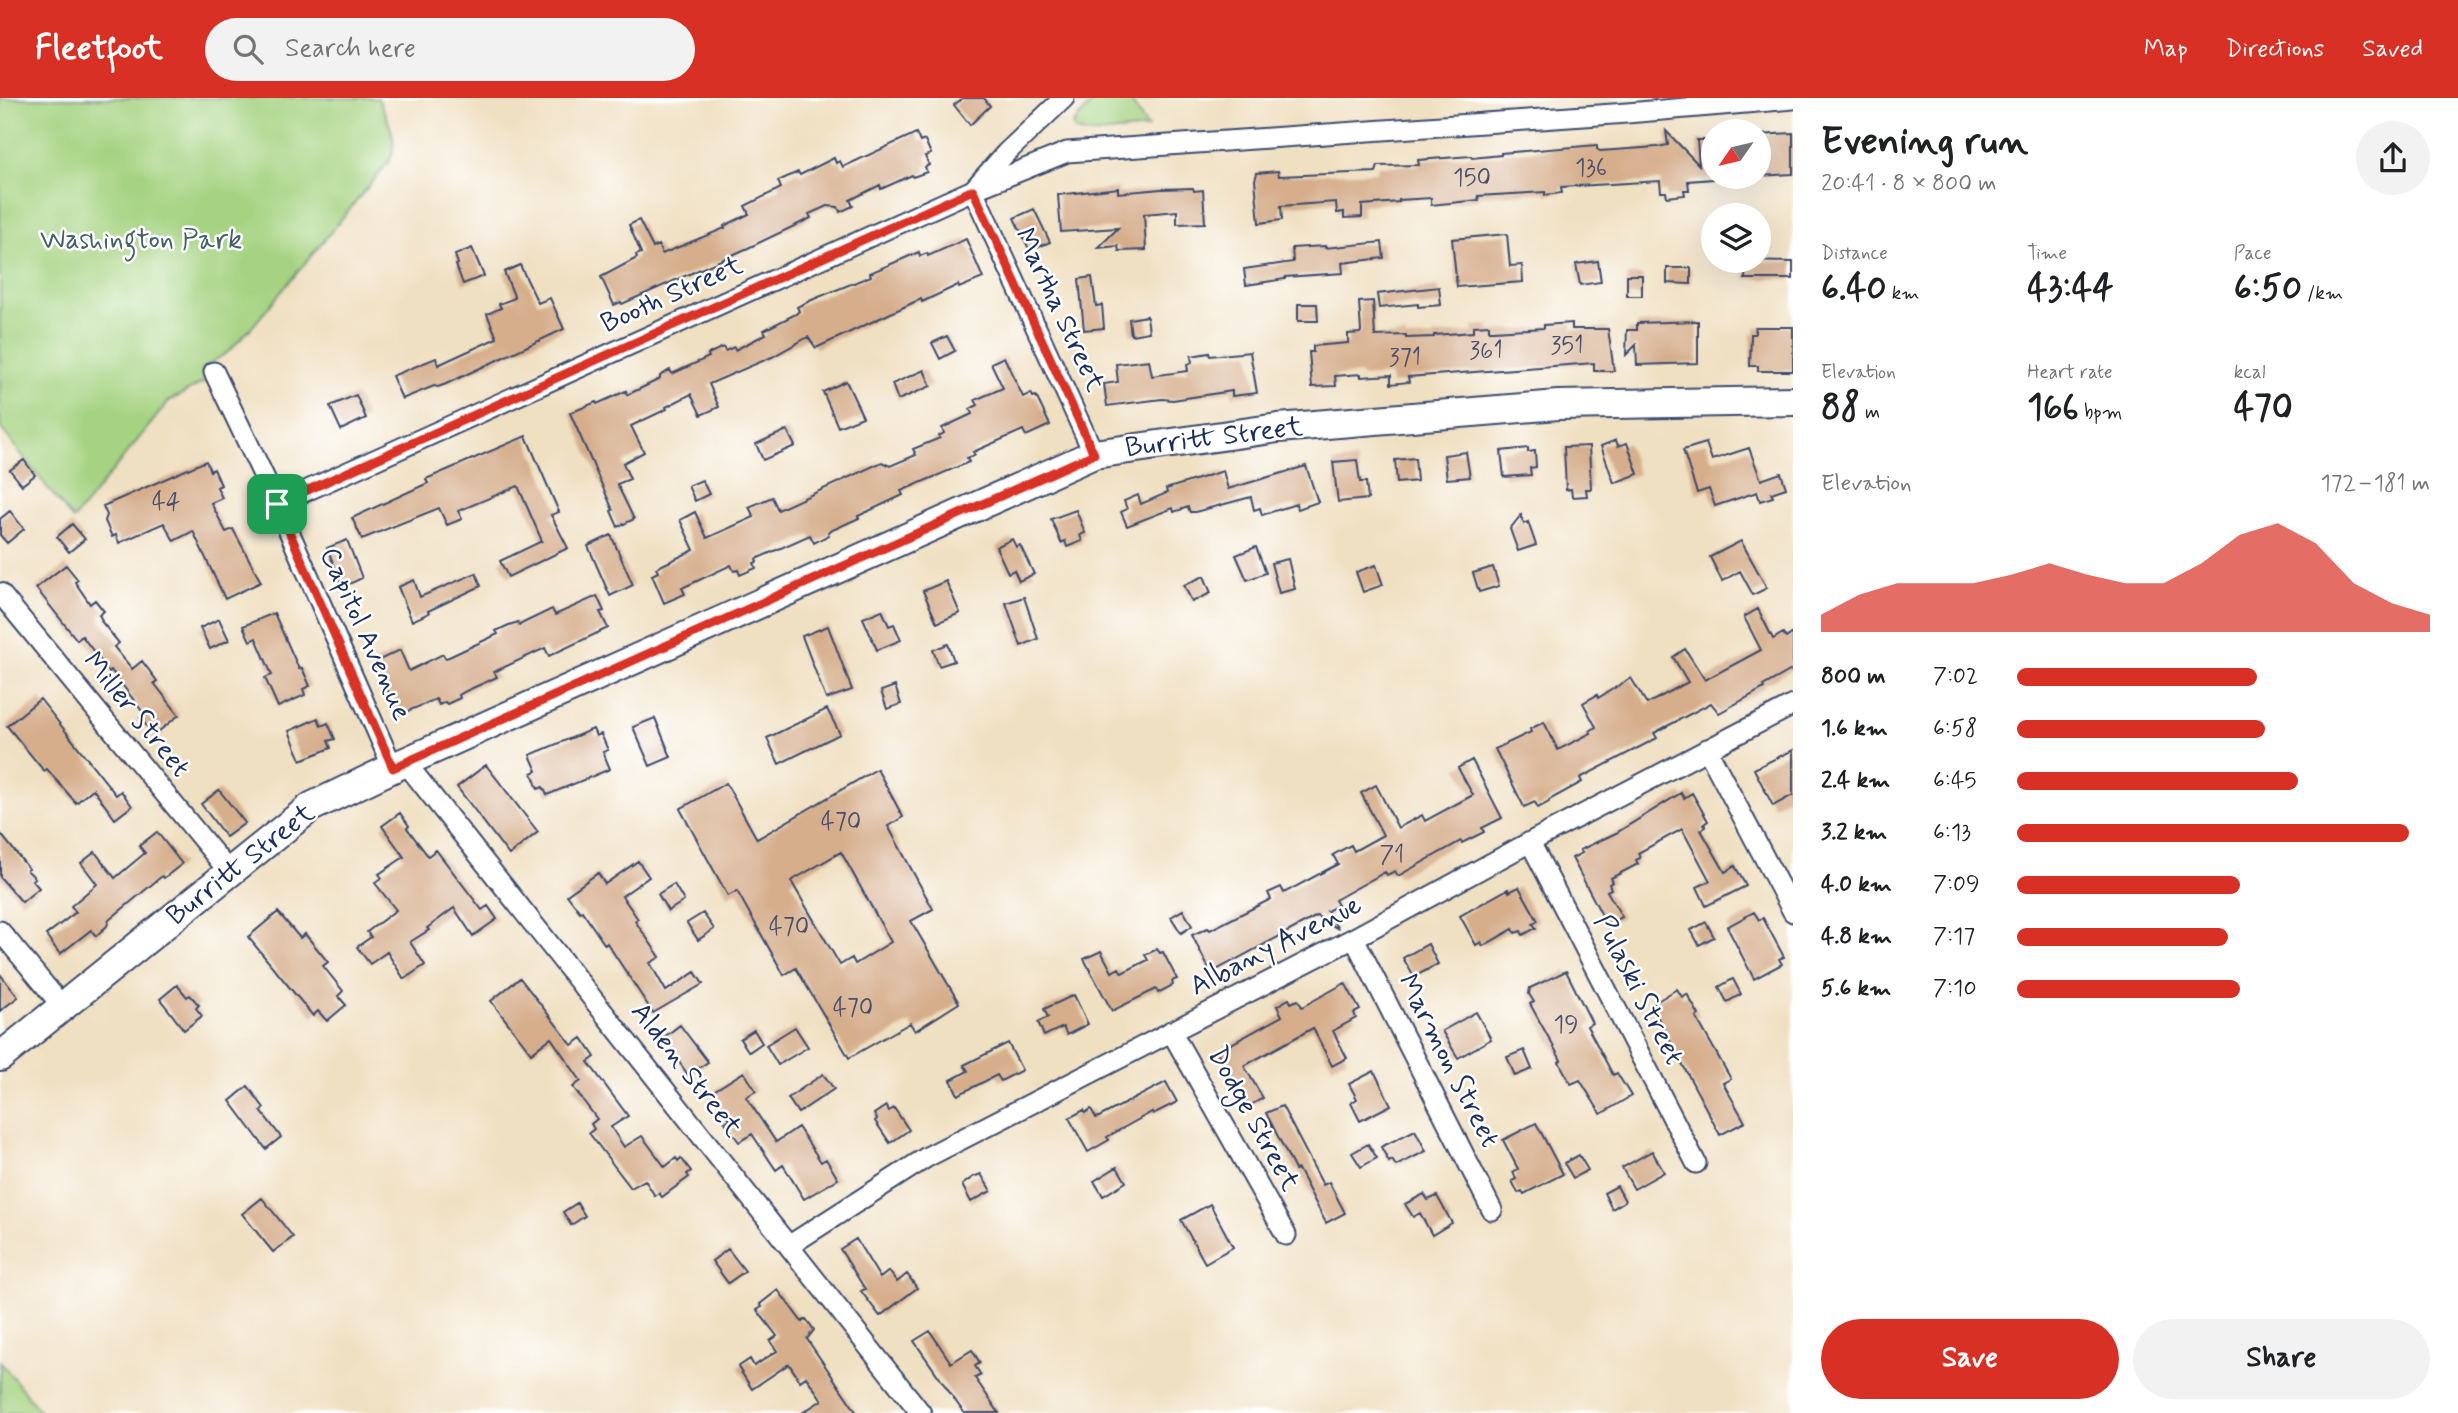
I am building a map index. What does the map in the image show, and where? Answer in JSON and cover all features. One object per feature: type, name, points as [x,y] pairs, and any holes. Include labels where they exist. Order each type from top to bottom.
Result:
[{"type":"street","name":"Booth Street","points":[[277,504],[973,190],[1006,153],[1064,98]]},
{"type":"street","points":[[973,190],[1067,152],[1626,106],[1793,99]]},
{"type":"street","name":"Martha Street","points":[[973,190],[1094,454]]},
{"type":"street","name":"Capitol Avenue","points":[[214,372],[399,765]]},
{"type":"street","name":"Burritt Street","points":[[0,1057],[311,807],[399,765],[1094,454],[1278,428],[1558,405],[1793,401]]},
{"type":"street","name":"Miller Street","points":[[0,593],[230,873]]},
{"type":"street","name":"Albany Avenue","points":[[790,1245],[927,1157],[1354,938],[1530,842],[1793,705]]},
{"type":"street","points":[[1707,749],[1793,912]]},
{"type":"street","name":"Alden Street","points":[[399,765],[790,1245],[921,1413]]},
{"type":"street","name":"Pulaski Street","points":[[1530,842],[1696,1163]]},
{"type":"street","points":[[0,931],[62,1006]]},
{"type":"street","name":"Marmon Street","points":[[1354,938],[1492,1209]]},
{"type":"street","name":"Dodge Street","points":[[1171,1031],[1286,1235]]},
{"type":"green space","name":"Washington Park","points":[[0,98],[378,98],[393,139],[393,148],[387,164],[252,327],[228,352],[203,368],[206,381],[169,401],[73,520],[0,427]]},
{"type":"green space","points":[[1096,98],[1129,98],[1148,128],[1089,134],[1075,131],[1073,124]]},
{"type":"green space","points":[[0,1361],[41,1413],[0,1413]]},
{"type":"building","points":[[963,98],[984,98],[990,106],[970,125],[954,105]]},
{"type":"building","points":[[1666,131],[1699,165],[1697,140],[1701,140],[1701,180],[1688,181],[1689,190],[1684,190],[1685,195],[1667,197],[1666,192],[1661,192],[1660,181],[1561,187],[1562,193],[1545,195],[1545,192],[1478,196],[1479,200],[1431,205],[1431,198],[1362,205],[1362,217],[1344,218],[1344,212],[1337,213],[1336,202],[1281,206],[1282,220],[1259,223],[1255,180],[1257,173],[1278,171],[1279,176],[1376,172],[1378,166],[1419,165],[1418,160],[1472,158],[1597,145],[1600,151],[1668,145]]},
{"type":"building","points":[[916,133],[920,142],[925,140],[931,154],[925,156],[929,165],[925,167],[927,172],[913,177],[912,175],[881,189],[880,185],[850,200],[853,206],[840,212],[838,207],[827,206],[809,214],[811,218],[748,248],[622,304],[621,302],[614,305],[601,277],[637,258],[636,255],[641,253],[629,225],[639,220],[653,248],[658,245],[662,254],[725,228],[724,226],[749,214],[745,206],[781,188],[778,181],[798,172],[800,175],[834,158],[836,163],[840,161],[843,167]]},
{"type":"building","points":[[1793,133],[1793,174],[1771,175],[1771,134]]},
{"type":"building","points":[[1118,188],[1118,193],[1161,189],[1203,190],[1205,223],[1177,224],[1177,211],[1144,214],[1146,250],[1119,251],[1118,246],[1098,248],[1118,228],[1061,232],[1058,195]]},
{"type":"building","points":[[1034,209],[1050,242],[1030,251],[1014,218]]},
{"type":"building","points":[[1507,234],[1510,266],[1522,265],[1523,282],[1457,287],[1452,239]]},
{"type":"building","points":[[966,239],[983,278],[959,288],[958,285],[922,302],[921,299],[816,348],[808,337],[772,357],[709,384],[719,407],[701,415],[691,394],[631,426],[644,452],[623,463],[630,479],[617,484],[634,519],[618,527],[570,413],[626,391],[627,395],[660,379],[660,376],[670,370],[672,374],[709,357],[708,354],[723,347],[725,351],[734,347],[735,350],[766,334],[764,330],[796,314],[799,311],[797,307],[871,276],[870,273],[919,252],[920,256],[927,253],[928,256]]},
{"type":"building","points":[[1382,242],[1384,258],[1342,263],[1343,273],[1285,277],[1246,285],[1244,269],[1293,262],[1292,248],[1325,248]]},
{"type":"building","points":[[472,248],[484,276],[463,284],[455,255]]},
{"type":"building","points":[[1598,261],[1601,282],[1580,285],[1576,264]]},
{"type":"building","points":[[1771,262],[1793,262],[1793,279],[1745,279],[1745,273],[1771,273]]},
{"type":"building","points":[[520,265],[538,303],[550,298],[564,329],[446,384],[402,399],[392,376],[436,358],[438,365],[497,338],[487,314],[501,308],[499,304],[515,298],[504,272]]},
{"type":"building","points":[[1667,268],[1691,268],[1691,284],[1667,283]]},
{"type":"building","points":[[1627,275],[1642,275],[1642,296],[1627,296]]},
{"type":"building","points":[[1092,277],[1096,306],[1102,305],[1104,328],[1084,330],[1079,279]]},
{"type":"building","points":[[1439,287],[1441,305],[1418,307],[1418,304],[1379,308],[1377,294]]},
{"type":"building","points":[[1373,301],[1375,336],[1434,337],[1473,332],[1473,326],[1489,325],[1489,331],[1544,328],[1544,325],[1572,323],[1572,329],[1608,329],[1614,371],[1594,371],[1594,363],[1408,377],[1409,382],[1391,384],[1391,375],[1361,377],[1361,374],[1335,376],[1336,386],[1312,387],[1309,352],[1313,352],[1313,346],[1348,343],[1348,334],[1361,331],[1359,302]]},
{"type":"building","points":[[1298,304],[1317,304],[1318,321],[1298,321]]},
{"type":"building","points":[[1147,316],[1149,332],[1131,335],[1129,319]]},
{"type":"building","points":[[1698,321],[1698,363],[1637,365],[1636,345],[1626,355],[1627,330],[1637,330],[1637,323]]},
{"type":"building","points":[[1755,327],[1793,327],[1793,371],[1758,371],[1758,366],[1750,366],[1751,334],[1755,334]]},
{"type":"building","points":[[947,336],[955,351],[940,359],[932,343]]},
{"type":"building","points":[[1250,352],[1257,393],[1232,396],[1232,391],[1107,406],[1104,384],[1118,382],[1116,364],[1149,360],[1152,376],[1188,371],[1187,364],[1192,363],[1191,356]]},
{"type":"building","points":[[1004,357],[1023,397],[1031,393],[1033,397],[1036,396],[1050,425],[1026,436],[1023,430],[973,452],[975,455],[967,458],[969,462],[901,491],[903,495],[828,532],[829,535],[814,543],[810,535],[756,559],[756,568],[740,575],[731,565],[682,588],[685,594],[664,603],[652,575],[658,572],[656,568],[694,550],[680,520],[695,512],[707,538],[754,517],[749,507],[772,497],[778,510],[882,462],[890,466],[916,455],[913,449],[940,438],[944,433],[942,428],[972,414],[970,409],[978,405],[975,400],[1003,388],[991,363]]},
{"type":"building","points":[[924,370],[931,386],[898,400],[892,384]]},
{"type":"building","points":[[846,381],[863,417],[838,427],[823,392]]},
{"type":"building","points":[[356,395],[366,418],[341,430],[330,406]]},
{"type":"building","points":[[787,430],[795,446],[763,460],[756,444]]},
{"type":"building","points":[[526,436],[559,512],[551,515],[568,548],[508,577],[500,561],[542,541],[518,486],[458,511],[462,519],[447,525],[439,508],[362,539],[352,518],[428,483],[426,479]]},
{"type":"building","points":[[1616,440],[1618,446],[1627,443],[1638,474],[1614,483],[1601,446]]},
{"type":"building","points":[[1706,443],[1712,460],[1749,448],[1761,480],[1781,473],[1786,488],[1771,493],[1773,497],[1760,501],[1757,492],[1715,506],[1709,489],[1697,493],[1683,450]]},
{"type":"building","points":[[1589,446],[1591,489],[1586,489],[1587,496],[1572,497],[1571,489],[1566,490],[1564,447]]},
{"type":"building","points":[[1528,448],[1528,452],[1535,451],[1536,467],[1530,468],[1531,475],[1504,477],[1501,451]]},
{"type":"building","points":[[1466,452],[1470,477],[1447,479],[1444,455]]},
{"type":"building","points":[[1415,458],[1417,481],[1397,483],[1395,460]]},
{"type":"building","points":[[24,460],[35,475],[22,485],[10,470]]},
{"type":"building","points":[[1357,460],[1360,482],[1366,482],[1368,499],[1338,502],[1333,462]]},
{"type":"building","points":[[206,461],[210,471],[214,469],[221,485],[217,487],[222,498],[211,503],[226,532],[233,529],[261,582],[225,599],[193,531],[174,541],[164,523],[119,543],[116,535],[112,537],[105,521],[107,515],[103,506]]},
{"type":"building","points":[[1306,466],[1318,502],[1298,509],[1296,504],[1262,515],[1260,508],[1254,510],[1251,497],[1195,512],[1190,512],[1188,507],[1174,512],[1173,508],[1127,526],[1121,512],[1127,509],[1124,501],[1138,495],[1141,504],[1167,493],[1166,489],[1223,471],[1228,489]]},
{"type":"building","points":[[702,480],[709,494],[695,501],[688,486]]},
{"type":"building","points":[[1076,510],[1085,533],[1080,535],[1082,541],[1067,547],[1065,541],[1061,543],[1051,519]]},
{"type":"building","points":[[10,511],[24,529],[7,543],[0,535],[0,519]]},
{"type":"building","points":[[1521,515],[1524,524],[1528,522],[1536,545],[1518,551],[1510,529]]},
{"type":"building","points":[[72,524],[85,539],[69,552],[57,537]]},
{"type":"building","points":[[611,535],[633,585],[610,596],[588,546]]},
{"type":"building","points":[[1012,539],[1016,547],[1020,545],[1034,574],[1019,581],[1014,570],[1008,573],[996,547]]},
{"type":"building","points":[[347,540],[362,578],[343,587],[327,548]]},
{"type":"building","points":[[1741,541],[1767,588],[1753,595],[1740,571],[1722,581],[1710,557]]},
{"type":"building","points":[[1256,547],[1266,573],[1247,580],[1236,555]]},
{"type":"building","points":[[1288,559],[1295,589],[1279,593],[1271,563]]},
{"type":"building","points":[[66,565],[78,580],[75,582],[90,604],[95,600],[104,611],[99,615],[101,621],[119,643],[114,647],[132,669],[142,661],[157,681],[154,683],[179,715],[154,735],[140,718],[145,715],[111,670],[109,672],[82,636],[77,640],[36,588]]},
{"type":"building","points":[[1376,565],[1383,585],[1363,592],[1356,572]]},
{"type":"building","points":[[1493,567],[1499,586],[1479,592],[1473,573]]},
{"type":"building","points":[[476,573],[481,586],[412,621],[398,587],[414,580],[420,597]]},
{"type":"building","points":[[1204,576],[1211,593],[1192,602],[1184,585]]},
{"type":"building","points":[[946,581],[960,613],[937,623],[923,591]]},
{"type":"building","points":[[597,596],[604,611],[600,612],[608,628],[549,656],[545,648],[494,672],[497,677],[466,691],[459,695],[460,698],[447,704],[445,702],[439,705],[436,699],[399,715],[375,662],[400,650],[409,671],[443,654],[445,658],[449,657],[498,634],[496,631],[509,625],[518,622],[519,625],[552,609],[555,615]]},
{"type":"building","points":[[1024,597],[1038,639],[1021,646],[1006,603]]},
{"type":"building","points":[[1758,609],[1773,639],[1783,633],[1786,638],[1793,633],[1793,669],[1719,713],[1711,703],[1654,733],[1657,738],[1580,778],[1582,782],[1538,808],[1535,802],[1524,807],[1495,749],[1531,732],[1530,729],[1544,722],[1558,750],[1591,733],[1596,727],[1583,703],[1597,695],[1598,698],[1631,678],[1647,704],[1688,682],[1673,657],[1685,649],[1705,680],[1761,650],[1744,617]]},
{"type":"building","points":[[882,610],[889,626],[894,624],[901,640],[877,650],[863,618]]},
{"type":"building","points":[[274,613],[299,669],[302,668],[310,686],[303,689],[305,695],[278,707],[265,678],[272,675],[256,638],[250,641],[243,626]]},
{"type":"building","points":[[219,619],[229,640],[210,649],[200,628]]},
{"type":"building","points":[[828,626],[852,690],[826,699],[802,636]]},
{"type":"building","points":[[948,644],[954,661],[939,666],[933,650]]},
{"type":"building","points":[[895,686],[901,704],[887,709],[881,691]]},
{"type":"building","points":[[40,699],[116,795],[121,791],[132,806],[115,819],[93,789],[76,803],[47,769],[44,771],[7,726]]},
{"type":"building","points":[[827,709],[840,734],[779,764],[767,738]]},
{"type":"building","points":[[318,718],[321,726],[328,723],[335,739],[328,741],[331,748],[301,760],[289,731]]},
{"type":"building","points":[[655,718],[671,757],[650,766],[633,727]]},
{"type":"building","points":[[593,729],[596,736],[601,734],[608,750],[603,752],[610,769],[547,795],[543,787],[538,789],[532,773],[537,771],[530,755]]},
{"type":"building","points":[[1793,750],[1793,795],[1773,806],[1754,769]]},
{"type":"building","points":[[1472,760],[1502,818],[1482,828],[1484,832],[1462,843],[1461,841],[1398,876],[1395,871],[1387,875],[1385,872],[1335,900],[1338,905],[1327,911],[1338,929],[1317,916],[1211,973],[1192,935],[1208,928],[1210,930],[1271,899],[1268,893],[1281,887],[1284,893],[1338,864],[1333,855],[1351,845],[1354,851],[1383,835],[1361,793],[1376,785],[1398,828],[1422,815],[1425,821],[1473,795],[1458,768]]},
{"type":"building","points":[[486,765],[538,832],[509,855],[457,787]]},
{"type":"building","points":[[877,769],[903,817],[888,826],[933,909],[911,921],[959,1003],[915,1031],[910,1023],[849,1058],[796,968],[784,975],[737,891],[728,896],[680,809],[726,783],[757,839]],"holes":[[[841,852],[891,942],[855,964],[852,958],[840,965],[791,881]]]},
{"type":"building","points":[[219,790],[245,823],[226,837],[201,804]]},
{"type":"building","points":[[1681,793],[1684,798],[1692,793],[1708,821],[1704,824],[1706,827],[1701,830],[1725,872],[1735,866],[1746,886],[1706,906],[1697,887],[1710,881],[1682,829],[1638,853],[1638,864],[1611,878],[1611,889],[1607,891],[1622,917],[1607,925],[1572,858],[1582,853],[1580,850],[1616,833]]},
{"type":"building","points":[[400,813],[409,826],[407,828],[428,856],[436,850],[482,910],[488,906],[497,919],[473,936],[454,908],[427,928],[429,930],[410,942],[425,965],[404,979],[387,952],[370,964],[357,947],[371,937],[367,932],[396,910],[375,883],[382,878],[379,874],[404,857],[382,826]]},
{"type":"building","points":[[157,832],[182,864],[164,878],[162,876],[109,920],[107,926],[96,936],[91,930],[60,954],[46,935],[76,912],[71,906],[97,884],[81,863],[95,852],[115,878],[145,853],[139,846]]},
{"type":"building","points":[[0,833],[29,869],[27,870],[35,878],[32,880],[39,888],[22,902],[0,877]]},
{"type":"building","points":[[638,861],[649,877],[622,896],[638,919],[635,921],[660,957],[650,963],[666,991],[695,972],[703,984],[653,1013],[607,943],[605,945],[582,911],[580,912],[567,895],[598,873],[605,884]]},
{"type":"building","points":[[674,884],[684,901],[668,911],[658,894]]},
{"type":"building","points":[[1519,887],[1538,921],[1533,924],[1536,928],[1523,935],[1521,931],[1515,933],[1513,929],[1483,946],[1481,942],[1476,945],[1460,916],[1508,889],[1509,892]]},
{"type":"building","points":[[1183,910],[1192,926],[1181,933],[1171,917]]},
{"type":"building","points":[[278,912],[300,938],[305,934],[328,962],[323,966],[343,991],[338,996],[346,1005],[327,1021],[318,1011],[313,1016],[248,937]]},
{"type":"building","points":[[1754,912],[1759,920],[1763,918],[1784,957],[1779,959],[1782,964],[1754,979],[1727,927]]},
{"type":"building","points":[[703,913],[714,929],[698,940],[687,923]]},
{"type":"building","points":[[1706,922],[1714,937],[1699,945],[1691,930]]},
{"type":"building","points":[[1428,944],[1438,964],[1414,977],[1403,958]]},
{"type":"building","points":[[1157,949],[1160,953],[1163,952],[1177,979],[1172,981],[1173,985],[1158,993],[1156,989],[1112,1011],[1084,959],[1101,951],[1112,972],[1119,968],[1122,973],[1148,960],[1145,955]]},
{"type":"building","points":[[1566,971],[1592,1023],[1587,1026],[1613,1075],[1617,1073],[1631,1096],[1601,1114],[1580,1080],[1571,1084],[1530,1004],[1534,1002],[1529,994],[1530,988]]},
{"type":"building","points":[[0,974],[18,997],[0,1011]]},
{"type":"building","points":[[520,978],[572,1045],[582,1038],[595,1057],[588,1062],[628,1116],[611,1127],[624,1147],[642,1136],[665,1167],[676,1158],[678,1161],[681,1158],[691,1171],[687,1174],[689,1177],[662,1197],[659,1193],[655,1196],[645,1180],[631,1188],[589,1133],[594,1129],[591,1124],[597,1119],[573,1087],[581,1081],[551,1038],[531,1053],[491,1001]]},
{"type":"building","points":[[1733,979],[1741,994],[1727,1002],[1719,987]]},
{"type":"building","points":[[1345,983],[1360,1010],[1354,1013],[1356,1018],[1333,1031],[1347,1058],[1332,1066],[1313,1028],[1244,1066],[1263,1098],[1249,1106],[1217,1052],[1282,1016],[1277,1006],[1289,999],[1291,1003],[1298,1000],[1302,1007]]},
{"type":"building","points":[[177,985],[187,997],[190,995],[199,1005],[196,1008],[202,1016],[184,1030],[160,999]]},
{"type":"building","points":[[1677,989],[1682,997],[1687,994],[1699,1015],[1696,1017],[1731,1079],[1723,1083],[1745,1122],[1720,1135],[1651,1005]]},
{"type":"building","points":[[1074,995],[1088,1024],[1067,1035],[1063,1027],[1044,1036],[1038,1022],[1048,1017],[1044,1009]]},
{"type":"building","points":[[1476,1012],[1491,1039],[1458,1058],[1442,1031]]},
{"type":"building","points":[[680,1025],[708,1062],[688,1075],[663,1038]]},
{"type":"building","points":[[795,1027],[808,1047],[778,1065],[766,1045]]},
{"type":"building","points":[[754,1030],[762,1043],[749,1052],[740,1039]]},
{"type":"building","points":[[1008,1043],[1022,1070],[1001,1081],[997,1075],[958,1095],[951,1080],[968,1071],[964,1065]]},
{"type":"building","points":[[1524,1050],[1532,1069],[1515,1076],[1507,1057]]},
{"type":"building","points":[[1374,1071],[1391,1105],[1360,1121],[1351,1103],[1357,1099],[1349,1084]]},
{"type":"building","points":[[744,1072],[756,1091],[746,1097],[776,1142],[798,1127],[821,1162],[826,1159],[838,1179],[804,1199],[783,1165],[776,1170],[752,1134],[739,1142],[725,1122],[730,1119],[712,1092]]},
{"type":"building","points":[[823,1074],[834,1089],[798,1113],[788,1098]]},
{"type":"building","points":[[1166,1082],[1177,1102],[1153,1114],[1152,1112],[1107,1137],[1109,1140],[1088,1152],[1069,1118],[1091,1109],[1096,1118],[1099,1117]]},
{"type":"building","points":[[248,1086],[264,1108],[261,1111],[281,1137],[266,1149],[230,1101]]},
{"type":"building","points":[[886,1106],[889,1111],[894,1108],[909,1130],[890,1143],[875,1121],[877,1119],[874,1114]]},
{"type":"building","points":[[1282,1106],[1323,1185],[1329,1182],[1345,1213],[1326,1223],[1266,1113]]},
{"type":"building","points":[[1536,1123],[1563,1174],[1524,1194],[1522,1191],[1518,1193],[1512,1181],[1516,1179],[1513,1172],[1518,1169],[1503,1140]]},
{"type":"building","points":[[1415,1130],[1426,1151],[1396,1166],[1392,1160],[1389,1162],[1381,1147]]},
{"type":"building","points":[[1368,1144],[1377,1158],[1361,1167],[1352,1153]]},
{"type":"building","points":[[1652,1151],[1664,1172],[1634,1189],[1622,1168]]},
{"type":"building","points":[[1579,1155],[1588,1170],[1573,1178],[1564,1163]]},
{"type":"building","points":[[1117,1167],[1126,1182],[1103,1196],[1094,1181]]},
{"type":"building","points":[[981,1174],[991,1191],[971,1202],[962,1185]]},
{"type":"building","points":[[1617,1186],[1625,1201],[1612,1209],[1604,1193]]},
{"type":"building","points":[[1424,1194],[1428,1200],[1437,1196],[1452,1223],[1432,1235],[1420,1213],[1413,1217],[1405,1204]]},
{"type":"building","points":[[262,1198],[293,1237],[273,1252],[242,1214]]},
{"type":"building","points":[[577,1203],[585,1216],[571,1225],[563,1212]]},
{"type":"building","points":[[1210,1204],[1233,1247],[1205,1263],[1181,1220]]},
{"type":"building","points":[[856,1239],[880,1278],[889,1271],[897,1282],[907,1274],[917,1288],[880,1316],[861,1291],[865,1289],[840,1249]]},
{"type":"building","points":[[728,1249],[745,1271],[728,1283],[712,1261]]},
{"type":"building","points":[[778,1290],[802,1322],[806,1319],[814,1330],[807,1339],[857,1413],[802,1413],[822,1400],[806,1377],[800,1381],[789,1364],[752,1389],[738,1367],[750,1359],[754,1366],[777,1351],[770,1341],[777,1336],[757,1310],[762,1307],[760,1304]]},
{"type":"building","points":[[930,1331],[951,1363],[972,1350],[980,1363],[975,1366],[981,1375],[975,1378],[999,1413],[964,1413],[914,1341]]},
{"type":"route","points":[[973,190],[1094,454],[393,768],[277,504],[973,190]]}]
